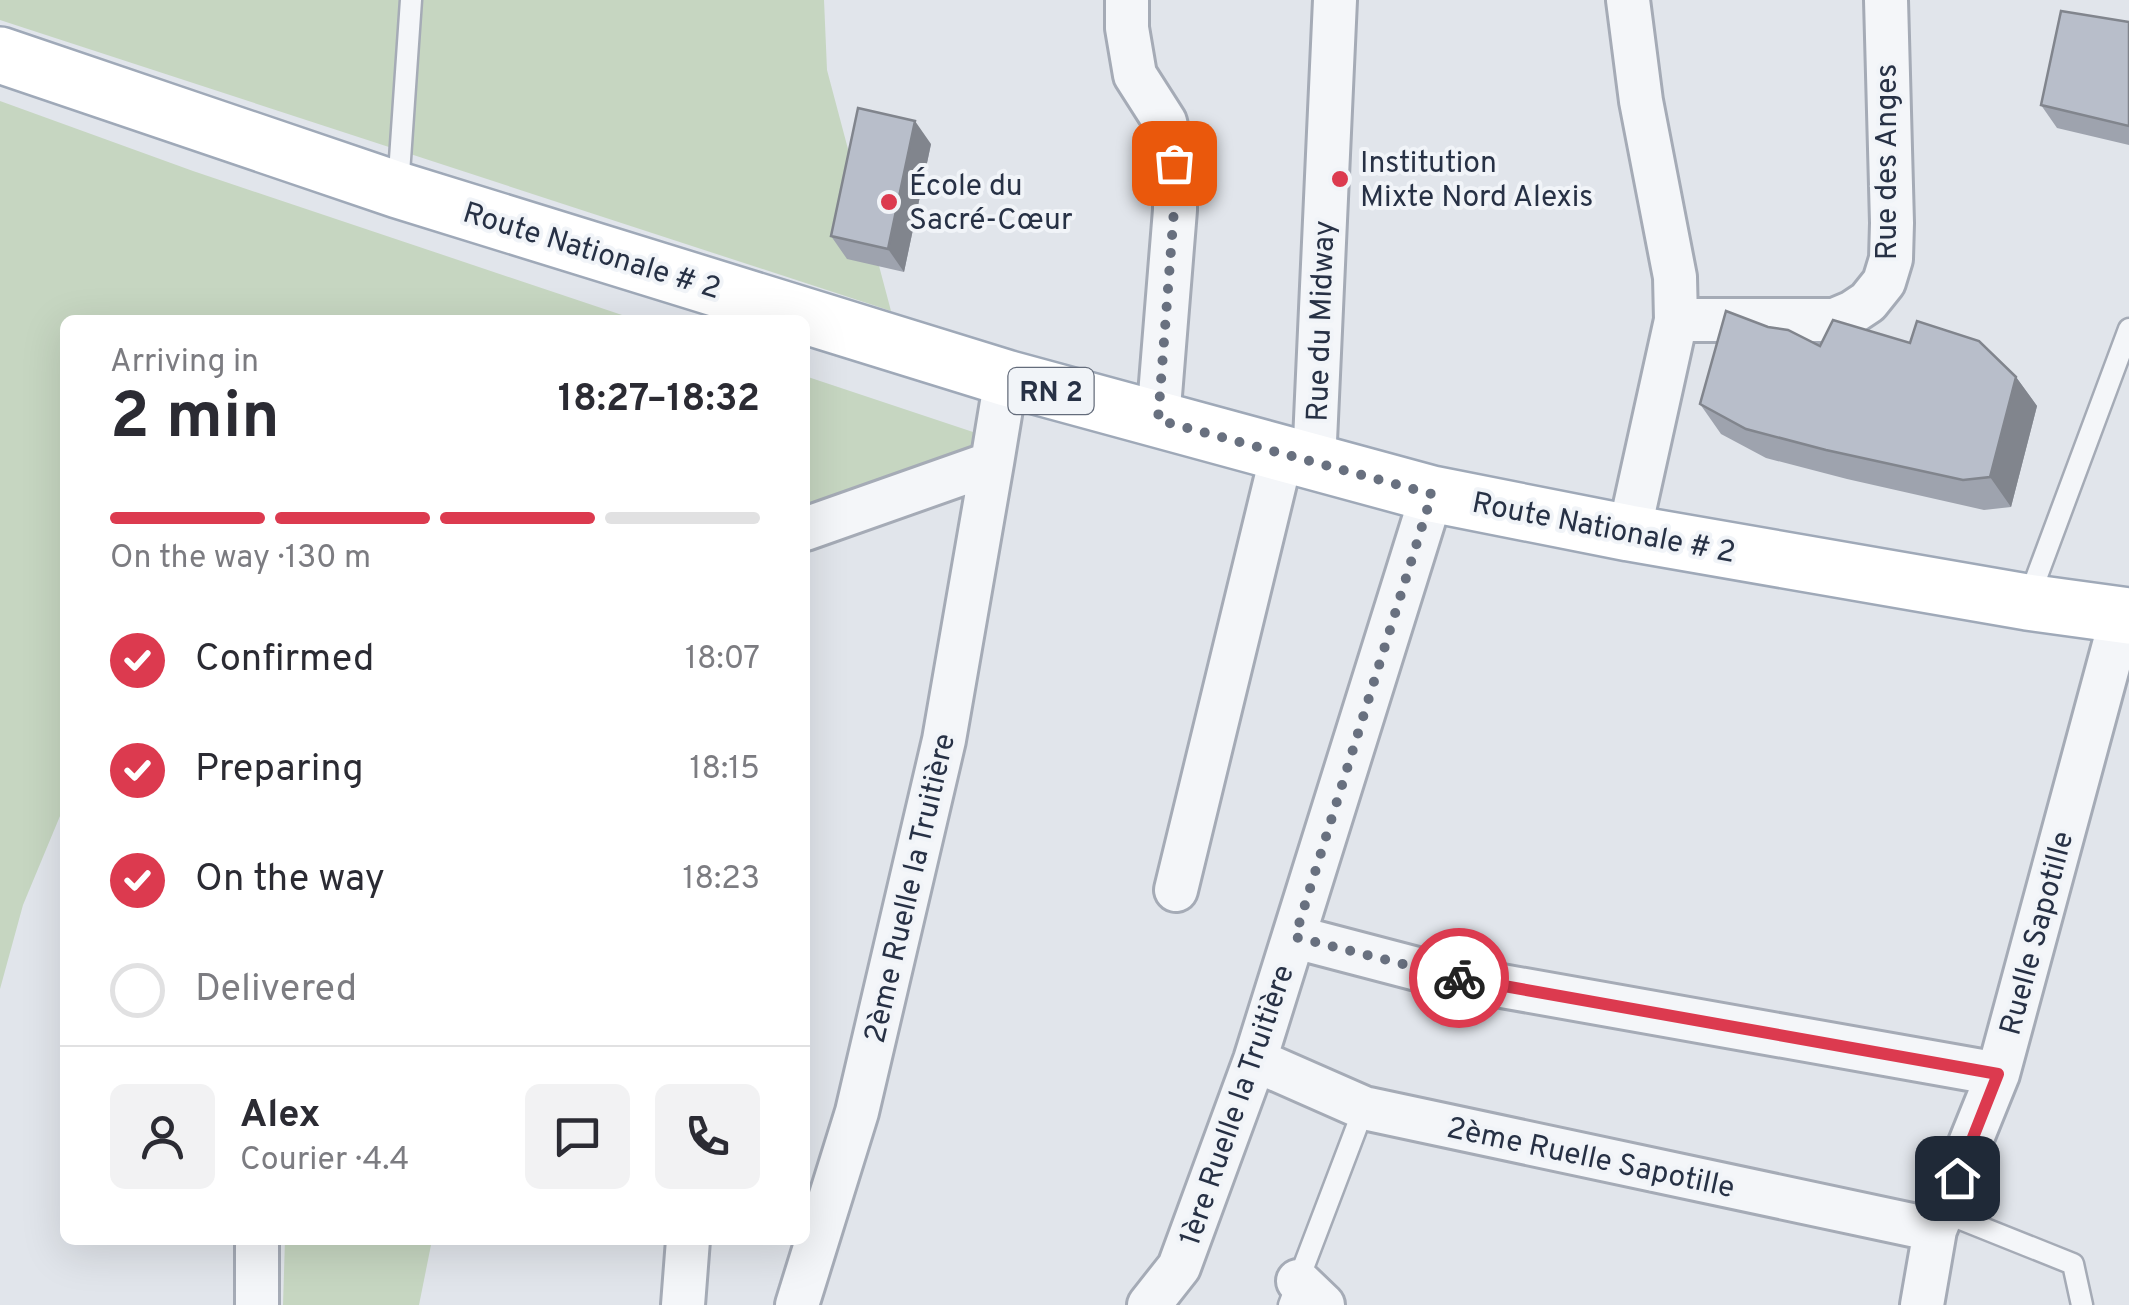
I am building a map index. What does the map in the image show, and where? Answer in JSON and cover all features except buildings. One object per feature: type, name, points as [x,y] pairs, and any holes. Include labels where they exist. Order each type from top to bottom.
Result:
[{"type":"main road","name":"Route Nationale # 2","points":[[0,55],[398,190],[802,315]]},
{"type":"main road","name":"Route Nationale # 2","points":[[810,317],[1006,378],[1432,494],[1629,534],[2125,615]]},
{"type":"street","points":[[1127,0],[1135,76],[1165,122],[1174,163],[1158,420]]},
{"type":"street","name":"Rue du Midway","points":[[1176,890],[1298,459],[1336,0]]},
{"type":"street","points":[[1628,0],[1640,101],[1675,277],[1676,320],[1629,534]]},
{"type":"street","name":"Rue des Anges","points":[[1676,320],[1834,320],[1868,302],[1884,282],[1891,259],[1892,222],[1886,0]]},
{"type":"street","name":"2ème Ruelle la Truitière","points":[[797,1305],[857,1112],[940,758],[1006,378]]},
{"type":"street","points":[[810,527],[992,464]]},
{"type":"street","name":"1ère Ruelle la Truitière","points":[[1149,1305],[1180,1267],[1255,1060],[1432,494]]},
{"type":"street","name":"Ruelle Sapotille","points":[[1922,1305],[1939,1221],[1998,1074],[2125,615]]},
{"type":"street","points":[[1295,937],[1440,975],[1998,1074]]},
{"type":"street","name":"2ème Ruelle Sapotille","points":[[1255,1060],[1364,1108],[1939,1221]]},
{"type":"street","points":[[256,1305],[257,1245]]},
{"type":"street","points":[[684,1305],[688,1245]]},
{"type":"lane","points":[[398,190],[410,0]]},
{"type":"lane","points":[[2027,602],[2129,329]]},
{"type":"lane","points":[[1303,1297],[1364,1108]]},
{"type":"lane","points":[[1939,1221],[2073,1264],[2082,1305]]},
{"type":"green space","points":[[0,0],[824,0],[827,70],[891,311],[0,20]]},
{"type":"green space","points":[[0,101],[193,171],[622,315],[60,315],[60,816],[23,905],[0,989]]},
{"type":"green space","points":[[810,378],[1000,441],[810,543]]},
{"type":"green space","points":[[285,1245],[431,1245],[419,1305],[283,1305]]},
{"type":"way so far","points":[[1174,163],[1158,420],[1432,494],[1295,937],[1459,978]]},
{"type":"place","name":"Institution Mixte Nord Alexis","points":[[1340,179]]},
{"type":"place","name":"École du Sacré-Cœur","points":[[889,202]]},
{"type":"route","points":[[1459,978],[1998,1074],[1957,1178]]}]
